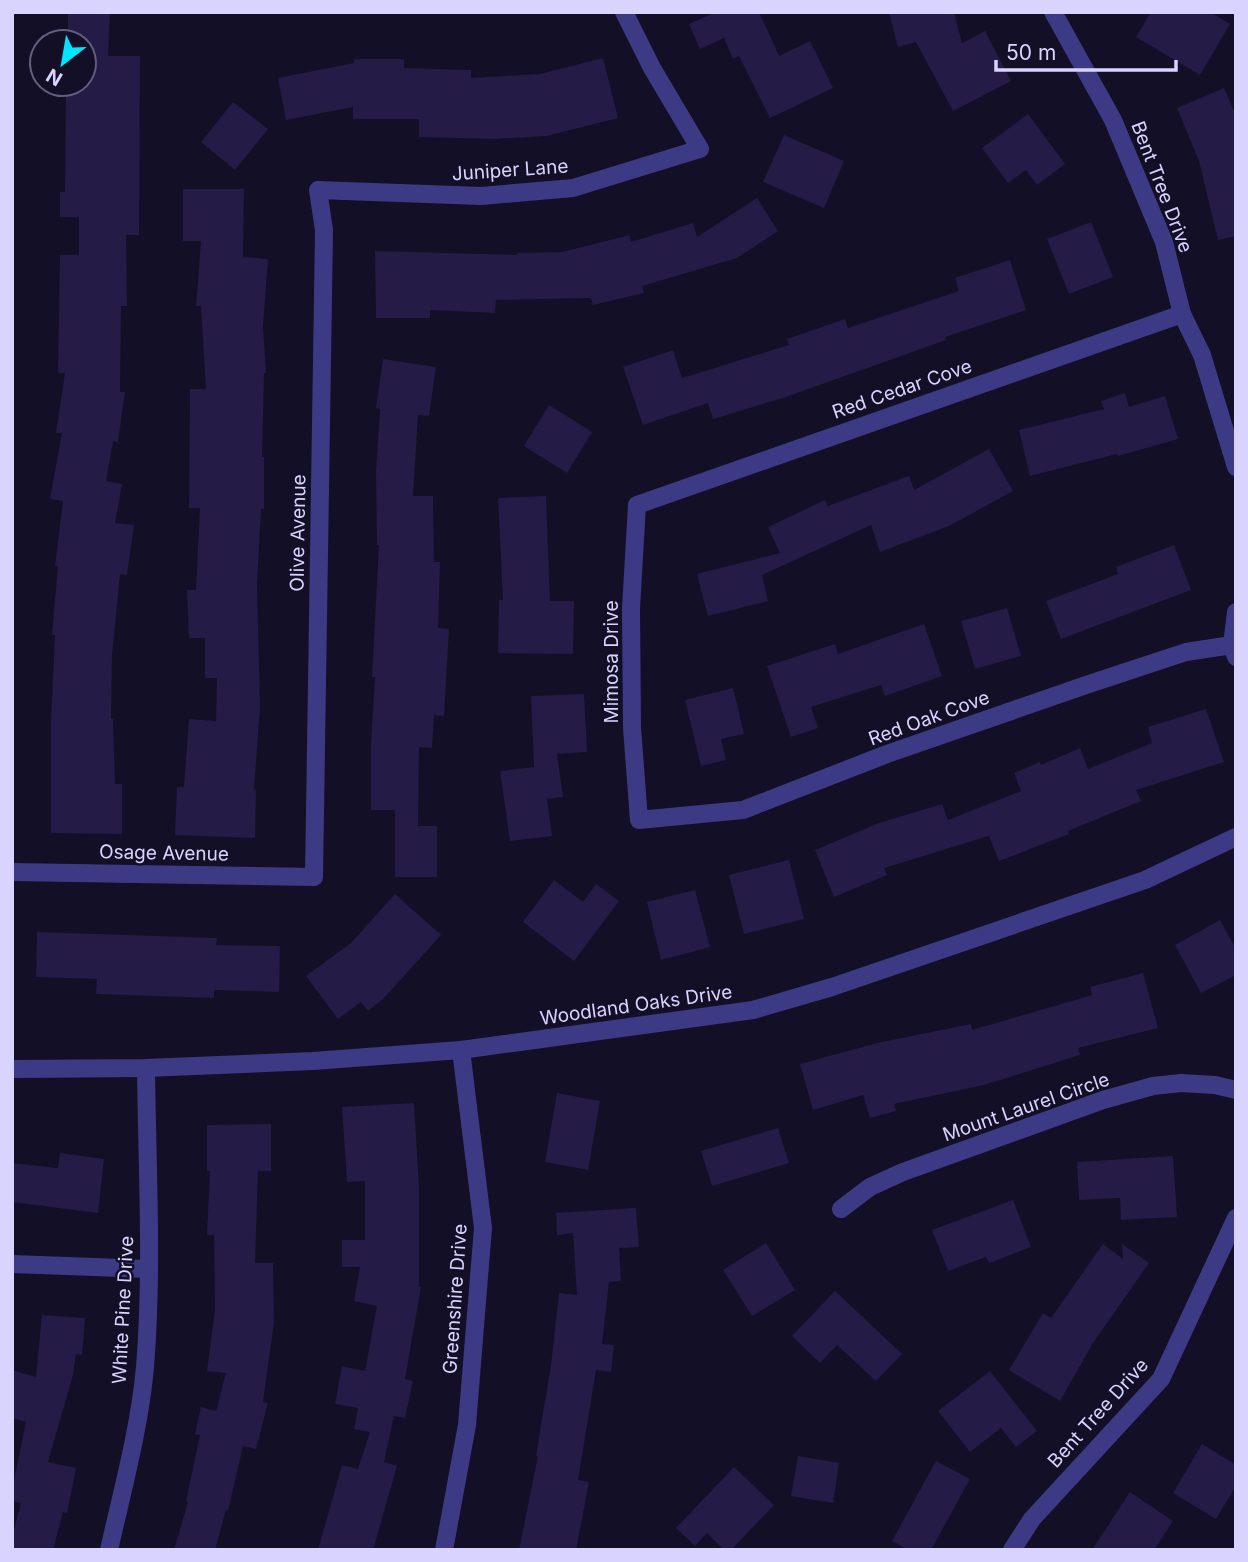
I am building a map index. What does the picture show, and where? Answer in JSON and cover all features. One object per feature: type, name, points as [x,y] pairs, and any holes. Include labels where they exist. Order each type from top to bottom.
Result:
[{"type":"street","name":"Juniper Lane","points":[[318,190],[481,196],[573,188],[699,149],[652,68],[624,12]]},
{"type":"street","name":"Bent Tree Drive","points":[[1053,12],[1113,120],[1164,242],[1182,314],[1202,355],[1236,467]]},
{"type":"street","name":"Olive Avenue","points":[[314,877],[324,230],[318,190]]},
{"type":"street","name":"Red Cedar Cove","points":[[637,505],[1182,314]]},
{"type":"street","name":"Mimosa Drive","points":[[637,505],[631,621],[632,728],[639,820]]},
{"type":"street","points":[[1234,651],[1236,612]]},
{"type":"street","name":"Red Oak Cove","points":[[639,820],[743,810],[887,754],[1186,652],[1234,651]]},
{"type":"street","name":"Woodland Oaks Drive","points":[[12,1069],[146,1068],[313,1061],[461,1050],[753,1010],[788,1001],[1145,880],[1236,837]]},
{"type":"street","name":"Osage Avenue","points":[[12,872],[314,877]]},
{"type":"street","name":"Greenshire Drive","points":[[444,1550],[467,1425],[483,1228],[461,1050]]},
{"type":"street","name":"White Pine Drive","points":[[109,1550],[145,1368],[149,1269],[146,1068]]},
{"type":"street","name":"Mount Laurel Circle","points":[[841,1209],[870,1187],[903,1172],[1103,1100],[1153,1086],[1181,1083],[1215,1085],[1236,1090]]},
{"type":"street","name":"Bent Tree Drive","points":[[1012,1550],[1032,1519],[1161,1379],[1236,1218]]},
{"type":"street","points":[[12,1264],[149,1269]]},
{"type":"building","points":[[68,12],[110,12],[108,56],[140,56],[139,235],[126,235],[127,306],[121,306],[120,392],[125,392],[118,442],[113,441],[106,481],[122,484],[115,523],[134,525],[127,575],[120,574],[112,655],[111,719],[115,784],[122,784],[122,834],[51,833],[51,721],[55,635],[52,635],[58,566],[55,566],[63,501],[50,499],[62,433],[56,433],[65,373],[58,373],[60,255],[79,255],[79,217],[60,217],[60,192],[65,192],[66,98],[98,98],[98,28],[68,28]]},
{"type":"building","points":[[716,12],[759,12],[779,56],[810,41],[833,88],[770,118],[739,56],[733,59],[724,38],[700,49],[689,24]]},
{"type":"building","points":[[889,12],[954,12],[962,43],[985,31],[1011,81],[953,111],[916,42],[898,47]]},
{"type":"building","points":[[1151,12],[1210,12],[1230,24],[1200,75],[1136,37]]},
{"type":"building","points":[[603,58],[618,118],[546,136],[495,139],[419,137],[419,119],[353,119],[353,107],[286,120],[278,78],[354,63],[354,59],[404,59],[404,68],[471,70],[471,78],[540,74]]},
{"type":"building","points":[[1224,88],[1236,116],[1236,236],[1218,240],[1199,161],[1177,108]]},
{"type":"building","points":[[233,102],[268,129],[235,170],[201,142]]},
{"type":"building","points":[[1028,114],[1065,164],[1037,185],[1026,170],[1008,183],[982,148]]},
{"type":"building","points":[[784,135],[844,161],[824,208],[763,182]]},
{"type":"building","points":[[183,189],[244,189],[243,257],[268,259],[263,326],[266,373],[262,457],[264,509],[261,509],[257,584],[260,707],[254,789],[255,838],[175,835],[177,787],[184,787],[189,719],[216,721],[217,678],[205,678],[205,638],[189,638],[187,590],[196,590],[200,508],[189,508],[190,389],[206,389],[201,306],[196,306],[201,241],[183,241]]},
{"type":"building","points":[[757,198],[778,231],[737,258],[642,286],[644,293],[593,305],[591,298],[496,300],[495,313],[430,310],[430,318],[376,318],[375,251],[517,255],[562,252],[630,235],[631,242],[693,223],[697,237]]},
{"type":"building","points":[[1091,222],[1113,277],[1069,294],[1047,239]]},
{"type":"building","points":[[1010,260],[1026,310],[945,337],[946,340],[783,398],[713,419],[708,403],[643,425],[623,367],[673,350],[682,378],[789,345],[787,339],[845,319],[848,328],[959,291],[955,278]]},
{"type":"building","points":[[383,359],[436,367],[429,416],[418,415],[413,496],[433,496],[434,562],[440,562],[438,628],[449,629],[444,716],[434,715],[432,748],[419,747],[418,826],[437,826],[437,877],[395,877],[395,810],[371,810],[375,677],[372,677],[379,545],[376,471],[380,409],[376,408]]},
{"type":"building","points":[[1125,393],[1129,407],[1165,396],[1178,439],[1030,476],[1019,430],[1104,409],[1101,401]]},
{"type":"building","points":[[549,405],[592,432],[567,473],[524,446]]},
{"type":"building","points":[[989,449],[1013,491],[949,526],[880,552],[871,525],[762,575],[768,601],[708,616],[697,574],[780,553],[768,527],[825,500],[828,506],[909,476],[914,490]]},
{"type":"building","points":[[546,496],[550,601],[574,601],[573,654],[498,653],[499,600],[503,600],[498,498]]},
{"type":"building","points":[[1174,545],[1191,590],[1061,639],[1046,601],[1118,574],[1116,567]]},
{"type":"building","points":[[1007,608],[1021,656],[975,669],[961,621]]},
{"type":"building","points":[[924,624],[942,676],[885,696],[881,685],[811,707],[818,728],[791,737],[767,666],[835,644],[838,654]]},
{"type":"building","points":[[733,688],[744,734],[721,739],[726,760],[701,766],[685,700]]},
{"type":"building","points":[[584,694],[587,752],[557,754],[563,797],[547,799],[552,836],[510,841],[500,771],[534,767],[531,696]]},
{"type":"building","points":[[1206,709],[1224,762],[1136,790],[1141,801],[1068,831],[1069,834],[999,861],[989,836],[884,868],[887,875],[834,897],[815,850],[879,823],[942,804],[948,820],[1021,791],[1014,773],[1080,748],[1088,769],[1152,743],[1148,727]]},
{"type":"building","points":[[789,860],[804,919],[744,934],[729,875]]},
{"type":"building","points":[[554,880],[583,902],[596,884],[619,901],[574,961],[523,922]]},
{"type":"building","points":[[695,890],[710,947],[661,960],[647,902]]},
{"type":"building","points":[[395,894],[441,935],[384,998],[368,1011],[361,1002],[338,1019],[306,976],[351,943]]},
{"type":"building","points":[[1220,920],[1236,949],[1236,975],[1201,993],[1175,945]]},
{"type":"building","points":[[37,932],[217,938],[216,945],[280,946],[279,992],[214,990],[214,998],[96,994],[97,979],[36,977]]},
{"type":"building","points":[[1143,973],[1158,1028],[1078,1048],[1080,1055],[984,1085],[894,1104],[896,1111],[870,1118],[863,1095],[813,1110],[800,1064],[877,1043],[971,1024],[972,1030],[1092,995],[1090,987]]},
{"type":"building","points":[[557,1093],[600,1101],[588,1170],[545,1162]]},
{"type":"building","points":[[414,1103],[421,1287],[405,1379],[413,1381],[405,1418],[394,1416],[384,1462],[397,1466],[373,1550],[318,1550],[342,1465],[358,1469],[370,1432],[354,1429],[358,1408],[335,1404],[342,1366],[365,1371],[377,1306],[354,1301],[360,1267],[342,1267],[342,1240],[365,1240],[365,1181],[347,1182],[342,1107]]},
{"type":"building","points":[[271,1124],[271,1171],[258,1171],[255,1263],[273,1263],[274,1322],[263,1402],[268,1403],[256,1449],[243,1446],[228,1511],[226,1510],[215,1550],[174,1550],[188,1502],[186,1501],[200,1435],[195,1434],[201,1407],[216,1411],[226,1373],[207,1371],[215,1310],[214,1235],[207,1235],[210,1171],[207,1171],[207,1125]]},
{"type":"building","points":[[778,1128],[789,1163],[712,1186],[701,1151]]},
{"type":"building","points":[[60,1153],[104,1159],[98,1213],[12,1202],[12,1163],[58,1168]]},
{"type":"building","points":[[1173,1156],[1177,1217],[1121,1220],[1120,1198],[1079,1200],[1077,1162]]},
{"type":"building","points":[[1013,1200],[1031,1247],[989,1263],[986,1257],[948,1271],[932,1230]]},
{"type":"building","points":[[636,1208],[639,1247],[619,1248],[621,1281],[609,1282],[602,1344],[614,1345],[611,1372],[596,1370],[578,1480],[589,1482],[576,1550],[519,1550],[538,1456],[559,1293],[577,1295],[573,1233],[557,1235],[556,1213]]},
{"type":"building","points":[[766,1243],[795,1290],[752,1316],[723,1270]]},
{"type":"building","points":[[1103,1244],[1123,1259],[1122,1244],[1149,1263],[1093,1343],[1060,1401],[1009,1370],[1043,1313],[1051,1318]]},
{"type":"building","points":[[835,1291],[902,1354],[876,1381],[837,1345],[820,1363],[792,1336]]},
{"type":"building","points":[[42,1315],[85,1318],[82,1355],[76,1354],[73,1375],[48,1462],[76,1468],[67,1513],[63,1512],[53,1550],[12,1550],[12,1537],[21,1503],[12,1501],[12,1480],[26,1422],[12,1418],[12,1370],[36,1377]]},
{"type":"building","points":[[990,1371],[1037,1431],[1016,1447],[1001,1428],[970,1452],[938,1411]]},
{"type":"building","points":[[1202,1444],[1236,1465],[1236,1486],[1216,1519],[1173,1493]]},
{"type":"building","points":[[798,1456],[839,1463],[833,1503],[791,1496]]},
{"type":"building","points":[[936,1461],[970,1479],[931,1550],[909,1550],[892,1541]]},
{"type":"building","points":[[734,1467],[774,1505],[731,1550],[724,1550],[707,1533],[695,1546],[676,1528]]},
{"type":"building","points":[[1130,1492],[1173,1521],[1154,1550],[1092,1550]]}]
